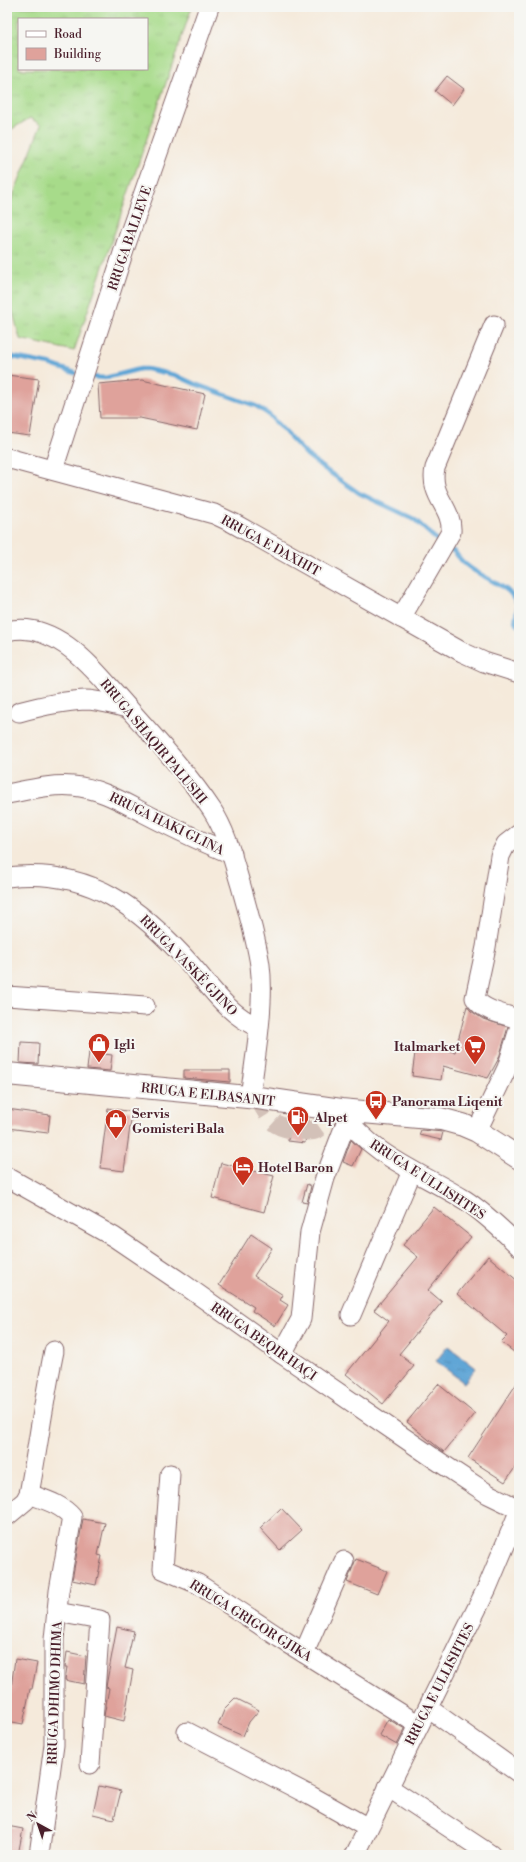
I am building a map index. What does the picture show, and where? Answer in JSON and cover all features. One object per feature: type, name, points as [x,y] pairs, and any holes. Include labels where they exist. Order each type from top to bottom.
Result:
[{"type":"main road","name":"RRUGA E ELBASANIT","points":[[7,1074],[250,1097],[344,1115],[441,1119],[463,1125],[477,1131],[519,1158]]},
{"type":"street","name":"RRUGA BALLEVE","points":[[53,470],[126,244],[209,7]]},
{"type":"street","points":[[401,618],[451,532],[450,519],[433,484],[434,468],[494,325]]},
{"type":"street","name":"RRUGA E DAXHIT","points":[[7,458],[214,514],[233,522],[401,618],[484,662],[519,673]]},
{"type":"street","name":"RRUGA SHAQIR PALUSHI","points":[[7,631],[16,629],[38,630],[66,645],[96,672],[185,775],[212,811],[225,835],[232,854],[253,930],[260,966],[261,990],[250,1097]]},
{"type":"street","points":[[19,712],[46,705],[85,700],[98,701],[128,708]]},
{"type":"street","name":"RRUGA HAKI GLINA","points":[[7,794],[56,786],[74,786],[92,790],[110,795],[158,820],[232,854]]},
{"type":"street","points":[[519,834],[506,844],[500,856],[486,947],[475,998],[477,1002],[485,1007],[519,1019]]},
{"type":"street","name":"RRUGA VASKË GJINO","points":[[7,877],[29,874],[62,878],[87,884],[122,902],[143,916],[234,1013],[258,1027]]},
{"type":"street","points":[[7,996],[145,1006]]},
{"type":"street","points":[[477,1131],[507,1068],[519,1029]]},
{"type":"street","points":[[282,1354],[301,1319],[310,1232],[344,1115]]},
{"type":"street","name":"RRUGA E ULLISHTES","points":[[344,1115],[358,1133],[396,1162],[465,1200],[496,1224],[519,1246]]},
{"type":"street","points":[[351,1315],[412,1171]]},
{"type":"street","name":"RRUGA BEQIR HAÇI","points":[[7,1177],[114,1237],[282,1354],[488,1494],[519,1510]]},
{"type":"street","points":[[7,1516],[25,1501],[30,1494],[48,1378],[54,1351]]},
{"type":"street","name":"RRUGA GRIGOR GJIKA","points":[[170,1474],[162,1569],[198,1584],[418,1725]]},
{"type":"street","name":"RRUGA DHIMO DHIMA","points":[[30,1494],[57,1505],[66,1510],[72,1517],[63,1564],[54,1640],[54,1745],[39,1855]]},
{"type":"street","name":"RRUGA E ULLISHTES","points":[[355,1855],[487,1588],[519,1510]]},
{"type":"street","points":[[304,1653],[344,1561]]},
{"type":"street","points":[[57,1612],[100,1620],[90,1764]]},
{"type":"street","points":[[428,1708],[519,1773]]},
{"type":"street","points":[[187,1732],[311,1796],[368,1828]]},
{"type":"street","points":[[388,1787],[491,1855]]},
{"type":"green space","points":[[7,7],[192,7],[74,351],[20,339],[7,290],[7,211],[41,125],[30,118],[7,132]]},
{"type":"water","points":[[448,1346],[476,1368],[464,1383],[436,1361]]},
{"type":"building","points":[[447,76],[464,89],[452,105],[435,91]]},
{"type":"building","points":[[7,375],[39,379],[30,436],[7,433]]},
{"type":"building","points":[[142,380],[205,394],[197,430],[140,418],[100,418],[98,384]]},
{"type":"building","points":[[467,1006],[471,1011],[483,1019],[508,1027],[499,1058],[488,1078],[443,1066],[441,1080],[412,1076],[416,1045],[455,1052]]},
{"type":"building","points":[[21,1042],[39,1043],[38,1064],[20,1063]]},
{"type":"building","name":"Igli","points":[[89,1052],[112,1055],[110,1071],[87,1069]]},
{"type":"building","points":[[184,1070],[230,1070],[230,1082],[184,1078]]},
{"type":"building","name":"Servis Gomisteri Bala","points":[[108,1108],[132,1112],[124,1171],[100,1168]]},
{"type":"building","points":[[7,1109],[50,1115],[48,1133],[7,1128]]},
{"type":"building","points":[[290,1117],[308,1119],[305,1143],[288,1141]]},
{"type":"building","points":[[421,1130],[443,1132],[441,1140],[419,1135]]},
{"type":"building","points":[[351,1140],[361,1149],[353,1166],[343,1162]]},
{"type":"building","name":"Hotel Baron","points":[[221,1163],[274,1176],[264,1212],[212,1198]]},
{"type":"building","points":[[307,1184],[311,1186],[307,1203],[302,1202]]},
{"type":"building","points":[[434,1207],[471,1237],[428,1290],[442,1302],[399,1354],[414,1366],[383,1404],[346,1374],[389,1321],[374,1310],[418,1257],[403,1245]]},
{"type":"building","points":[[251,1234],[272,1248],[254,1276],[283,1295],[280,1300],[288,1305],[275,1326],[252,1311],[254,1307],[219,1285]]},
{"type":"building","points":[[488,1256],[519,1282],[519,1356],[501,1342],[507,1336],[457,1294]]},
{"type":"building","points":[[519,1380],[519,1462],[505,1482],[468,1458]]},
{"type":"building","points":[[438,1384],[475,1414],[444,1452],[407,1422]]},
{"type":"building","points":[[281,1508],[302,1530],[280,1550],[260,1528]]},
{"type":"building","points":[[83,1519],[105,1523],[98,1555],[102,1556],[96,1585],[72,1580]]},
{"type":"building","points":[[356,1559],[387,1571],[377,1594],[347,1582]]},
{"type":"building","points":[[117,1627],[134,1631],[125,1668],[133,1670],[124,1721],[104,1716],[109,1688],[106,1687]]},
{"type":"building","points":[[67,1652],[86,1656],[84,1684],[65,1680]]},
{"type":"building","points":[[15,1659],[37,1663],[23,1724],[7,1721],[7,1694],[10,1695]]},
{"type":"building","points":[[235,1698],[259,1710],[249,1722],[243,1736],[218,1725],[225,1708]]},
{"type":"building","points":[[388,1719],[405,1729],[397,1745],[379,1735]]},
{"type":"building","points":[[99,1786],[121,1791],[114,1819],[93,1814]]},
{"type":"building","points":[[7,1826],[23,1829],[18,1855],[7,1854]]},
{"type":"waterway","points":[[7,351],[13,357],[49,364],[75,373]]},
{"type":"waterway","points":[[92,377],[105,378],[140,369],[147,369],[175,375],[195,384],[256,406],[268,414],[307,455],[326,470],[359,493],[414,519],[439,542]]},
{"type":"waterway","points":[[448,549],[455,552],[466,565],[508,591],[518,604],[515,622],[519,626]]},
{"type":"tunnel","points":[[258,1098],[274,1122],[290,1129],[308,1131],[314,1130],[322,1126],[341,1110]]},
{"type":"place","name":"Igli","points":[[99,1064]]},
{"type":"place","name":"Italmarket","points":[[475,1066]]},
{"type":"place","name":"Panorama Liqenit","points":[[376,1120]]},
{"type":"place","name":"Alpet","points":[[298,1136]]},
{"type":"place","name":"Servis Gomisteri Bala","points":[[116,1140]]},
{"type":"place","name":"Hotel Baron","points":[[243,1186]]}]
